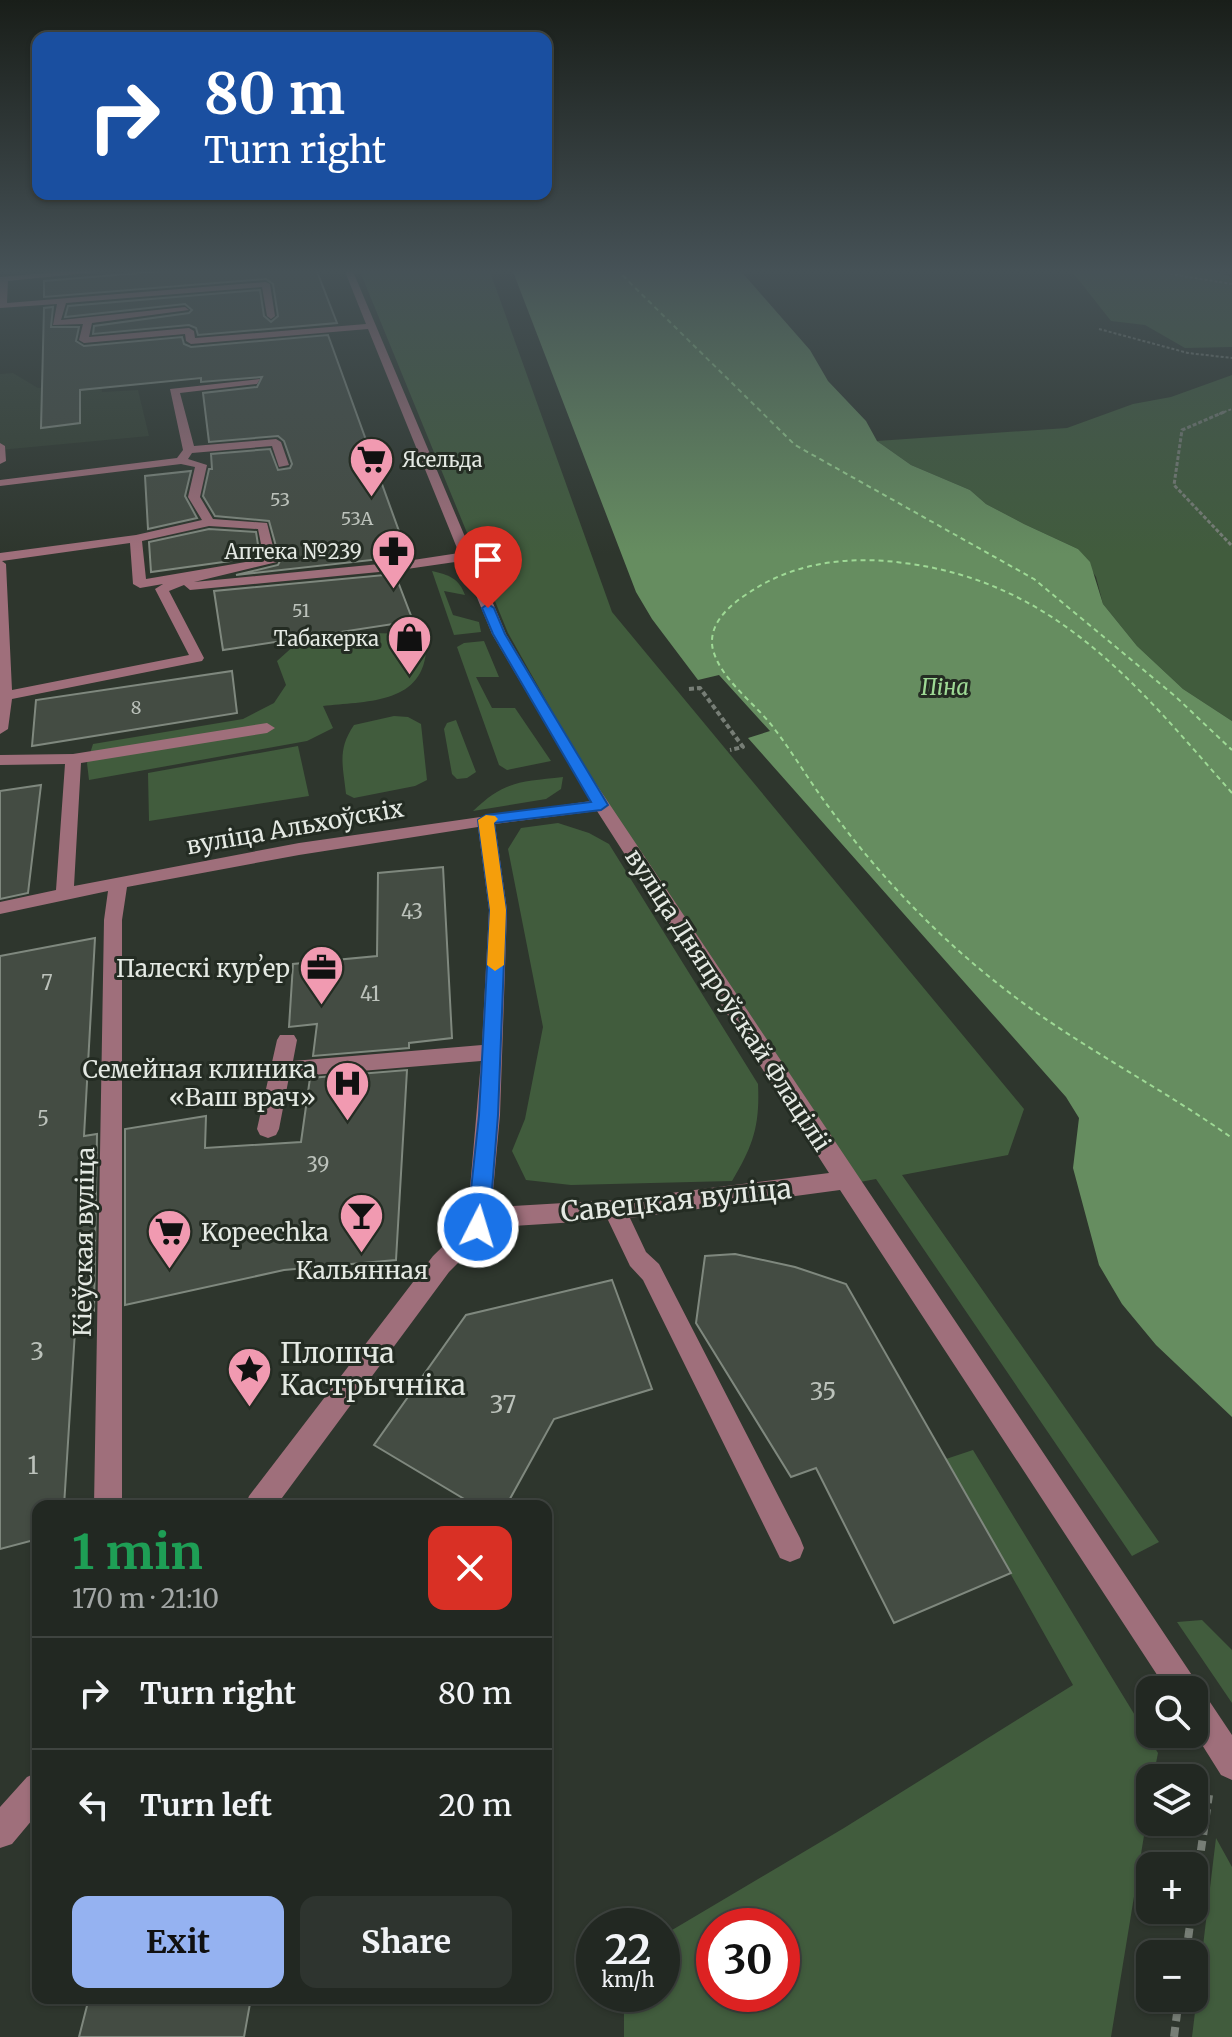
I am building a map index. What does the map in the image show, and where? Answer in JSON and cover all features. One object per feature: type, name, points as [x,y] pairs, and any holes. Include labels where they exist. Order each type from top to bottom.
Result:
[{"type":"street","name":"вуліца Дняпроўскай Флаціліі","points":[[386,364],[499,634],[601,805],[1176,1676]]},
{"type":"street","points":[[189,450],[174,391],[257,381]]},
{"type":"street","points":[[181,461],[189,450],[276,442],[283,465]]},
{"type":"street","points":[[0,446],[0,461]]},
{"type":"street","points":[[0,483],[181,461],[201,465],[194,497],[209,522]]},
{"type":"street","points":[[0,557],[136,539],[209,522],[263,526],[271,562],[140,584],[136,539]]},
{"type":"street","points":[[162,589],[400,566],[467,556]]},
{"type":"street","points":[[0,564],[5,696],[0,729]]},
{"type":"street","points":[[162,589],[205,573]]},
{"type":"street","points":[[5,696],[197,658],[162,589]]},
{"type":"street","points":[[0,760],[73,759],[267,728]]},
{"type":"street","points":[[65,894],[73,759]]},
{"type":"street","name":"вуліца Альхоўскіх","points":[[0,908],[118,884],[486,820],[601,805]]},
{"type":"street","points":[[478,1227],[498,910],[486,820]]},
{"type":"street","name":"Кіеўская вуліца","points":[[108,1500],[113,920],[118,884]]},
{"type":"street","points":[[268,1129],[287,1040]]},
{"type":"street","points":[[283,1070],[491,1052]]},
{"type":"street","name":"Савецкая вуліца","points":[[264,1500],[441,1264],[478,1227],[513,1216],[615,1210],[846,1180]]},
{"type":"street","points":[[615,1210],[638,1259],[651,1272],[790,1548]]},
{"type":"street","points":[[1208,1726],[1232,1764]]},
{"type":"street","points":[[0,1832],[32,1795]]},
{"type":"path","points":[[1232,409],[1182,430],[1174,485],[1232,546]]},
{"type":"path","points":[[689,689],[700,688],[743,747],[730,750]]},
{"type":"path","points":[[1201,1852],[1210,1790]]},
{"type":"path","points":[[1174,2037],[1177,2012]]},
{"type":"shaded area","points":[[398,364],[523,364],[612,612],[1024,1109],[1008,1155],[902,1175],[1159,1542],[1132,1556],[876,1179],[860,1182],[583,766],[508,633]]},
{"type":"shaded area","points":[[13,373],[38,388],[101,382],[102,392],[138,390],[149,436],[0,450],[0,374]]},
{"type":"shaded area","points":[[1232,375],[1232,721],[1183,689],[1137,646],[1103,604],[1096,577],[1078,549],[986,504],[970,490],[911,465],[877,441],[1067,428],[1133,404],[1171,397]]},
{"type":"shaded area","points":[[432,571],[448,576],[460,585],[465,595],[444,591],[453,615],[479,622],[481,632],[454,635]]},
{"type":"shaded area","points":[[408,634],[426,652],[422,669],[414,682],[388,697],[323,706],[333,728],[307,741],[89,780],[87,763],[93,744],[243,719],[274,703],[286,685],[277,661],[297,643],[329,636]]},
{"type":"shaded area","points":[[484,641],[499,677],[476,677],[492,708],[515,708],[551,761],[507,770],[499,765],[457,647]]},
{"type":"shaded area","points":[[394,716],[408,717],[421,724],[427,780],[415,786],[354,798],[346,794],[343,750],[354,725]]},
{"type":"shaded area","points":[[456,720],[476,772],[467,778],[457,779],[452,774],[444,729],[447,723]]},
{"type":"shaded area","points":[[298,746],[309,796],[149,821],[148,773]]},
{"type":"shaded area","points":[[563,777],[561,789],[546,799],[473,811],[495,793],[514,784]]},
{"type":"shaded area","points":[[558,823],[589,833],[609,844],[758,1084],[754,1135],[732,1181],[571,1185],[526,1180],[512,1151],[525,1119],[543,1027],[508,849],[521,828]]},
{"type":"shaded area","points":[[973,1450],[1136,1717],[1136,1748],[1155,1748],[1158,1753],[1156,1764],[1136,1764],[1136,1836],[1144,1836],[1141,1852],[1136,1852],[1136,1884],[1111,2037],[624,2037],[624,2012],[680,2012],[680,1925],[696,1916],[696,2012],[800,2012],[800,1908],[709,1908],[1073,1685],[946,1459]]},
{"type":"shaded area","points":[[1202,1620],[1232,1650],[1232,1703],[1177,1622]]},
{"type":"shaded area","points":[[1216,1838],[1232,1867],[1232,2037],[1192,2037],[1195,2012],[1208,2012],[1208,1940],[1204,1940]]},
{"type":"water","name":"Піна","points":[[548,364],[818,364],[828,381],[866,421],[877,441],[911,465],[970,490],[986,504],[1078,549],[1090,562],[1103,604],[1137,646],[1183,689],[1232,721],[1232,1417],[1156,1345],[1122,1304],[1099,1265],[1073,1168],[1079,1118],[1066,1097],[748,738],[770,731],[719,675],[698,680],[652,619],[636,592]]},
{"type":"building","points":[[43,364],[339,364],[408,556],[236,575],[278,565],[280,561],[269,521],[215,516],[203,496],[209,469],[212,469],[211,454],[270,449],[278,470],[290,468],[292,464],[284,441],[278,436],[209,442],[203,393],[257,387],[262,377],[201,382],[201,378],[80,390],[80,423],[41,428]]},
{"type":"building","points":[[191,471],[185,496],[197,518],[148,529],[145,476]]},
{"type":"building","points":[[209,529],[256,532],[260,557],[151,572],[149,542]]},
{"type":"building","points":[[395,574],[413,621],[223,650],[214,591]]},
{"type":"building","points":[[232,671],[237,713],[32,746],[36,700]]},
{"type":"building","points":[[41,785],[28,893],[0,899],[0,791]]},
{"type":"building","points":[[443,867],[452,1038],[409,1043],[409,1048],[313,1056],[317,1024],[289,1027],[293,964],[377,956],[378,873]]},
{"type":"building","points":[[95,938],[84,1136],[97,1134],[94,1311],[76,1315],[64,1500],[32,1500],[32,1541],[0,1549],[0,956]]},
{"type":"building","points":[[407,1070],[396,1260],[284,1270],[125,1305],[125,1129],[206,1116],[205,1148],[301,1142],[310,1078]]},
{"type":"building","points":[[735,1254],[795,1267],[846,1284],[1011,1573],[894,1623],[816,1468],[791,1477],[696,1323],[705,1256]]},
{"type":"building","points":[[612,1280],[652,1389],[554,1419],[509,1500],[466,1500],[374,1445],[466,1315]]},
{"type":"building","points":[[87,2004],[250,2004],[244,2037],[79,2037]]},
{"type":"ferry route","points":[[713,364],[795,445],[1034,579],[1176,697],[1232,750]]},
{"type":"ferry route","points":[[1232,793],[1162,714],[1089,645],[1050,616],[1006,592],[958,574],[885,561],[847,561],[810,566],[775,578],[749,592],[725,612],[714,630],[713,650],[724,672],[768,721],[849,834],[930,924],[1025,1004],[1232,1138]]},
{"type":"slow traffic","points":[[490,819],[486,820],[498,910],[495,965]]},
{"type":"place","name":"Ясельда","points":[[371,498]]},
{"type":"place","name":"Аптека №239","points":[[393,590]]},
{"type":"place","name":"Табакерка","points":[[410,677]]},
{"type":"place","name":"Палескі курʼер","points":[[321,1007]]},
{"type":"place","name":"Семейная клиника «Ваш врач»","points":[[347,1122]]},
{"type":"place","name":"Кальянная","points":[[362,1255]]},
{"type":"place","name":"Kopeechka","points":[[170,1271]]},
{"type":"place","name":"Плошча Кастрычніка","points":[[249,1408]]},
{"type":"route","points":[[478,1227],[489,1115],[498,910],[486,820],[601,805],[499,634],[488,608]]}]
